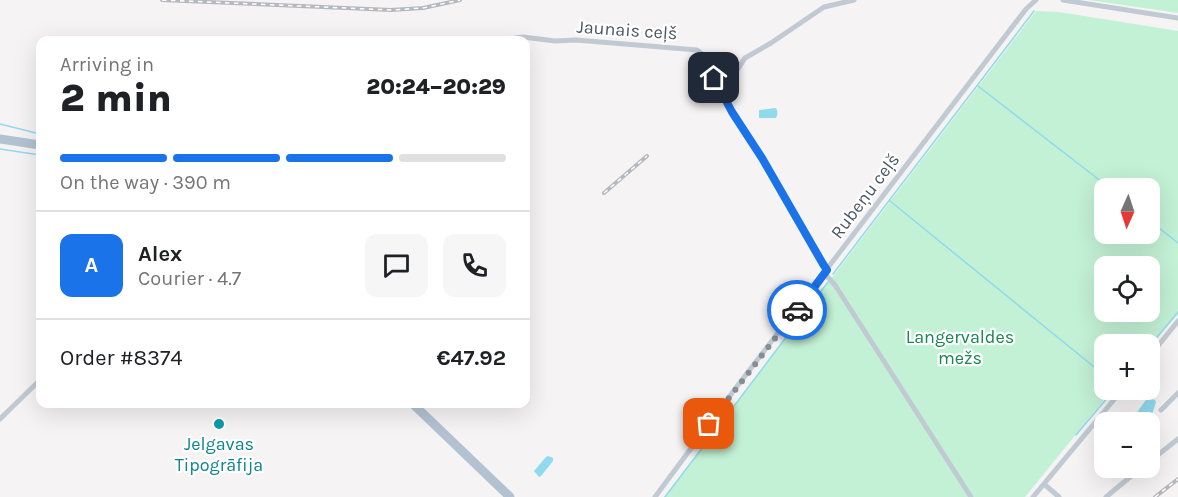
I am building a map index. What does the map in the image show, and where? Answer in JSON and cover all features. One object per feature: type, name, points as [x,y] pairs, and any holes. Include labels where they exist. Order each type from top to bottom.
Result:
[{"type":"main road","points":[[0,139],[36,144]]},
{"type":"main road","points":[[416,408],[510,497]]},
{"type":"street","points":[[721,90],[745,58],[824,7],[854,0]]},
{"type":"street","name":"Rubeņu ceļš","points":[[655,497],[1026,9],[1036,0]]},
{"type":"street","points":[[1063,0],[1178,18]]},
{"type":"street","name":"Jaunais ceļš","points":[[530,39],[697,50],[702,54],[732,112],[762,158],[826,272],[971,497]]},
{"type":"street","points":[[1160,344],[1177,324]]},
{"type":"street","points":[[0,419],[36,384]]},
{"type":"street","points":[[1161,410],[1178,393]]},
{"type":"street","points":[[1033,497],[1114,400]]},
{"type":"street","points":[[1160,453],[1178,439]]},
{"type":"street","points":[[1106,497],[1129,478]]},
{"type":"street","points":[[1044,484],[1059,497]]},
{"type":"green space","points":[[1089,0],[1178,0],[1178,13]]},
{"type":"green space","name":"Langervaldes mežs","points":[[1036,11],[1059,12],[1178,31],[1178,314],[1160,334],[1094,334],[1094,400],[1104,400],[1025,497],[664,497]]},
{"type":"water","points":[[775,108],[776,118],[759,118],[759,110]]},
{"type":"water","points":[[1155,400],[1153,412],[1137,412],[1145,401]]},
{"type":"water","points":[[548,456],[553,458],[553,461],[539,477],[534,471]]},
{"type":"waterway","points":[[833,274],[1034,11]]},
{"type":"waterway","points":[[978,86],[1097,178]]},
{"type":"waterway","points":[[0,124],[36,133]]},
{"type":"waterway","points":[[0,149],[36,154]]},
{"type":"waterway","points":[[890,201],[1094,367]]},
{"type":"waterway","points":[[1160,229],[1178,243]]},
{"type":"waterway","points":[[665,497],[828,282]]},
{"type":"waterway","points":[[1160,334],[1178,312]]},
{"type":"waterway","points":[[1076,435],[1106,400]]},
{"type":"railway","points":[[162,0],[391,10],[423,8],[460,0]]},
{"type":"railway","points":[[604,193],[647,156]]},
{"type":"railway","points":[[1155,497],[1178,479]]},
{"type":"way so far","points":[[709,424],[797,310]]},
{"type":"place","name":"Jelgavas Tipogrāfija","points":[[219,424]]},
{"type":"route","points":[[714,78],[827,270],[797,310]]}]
